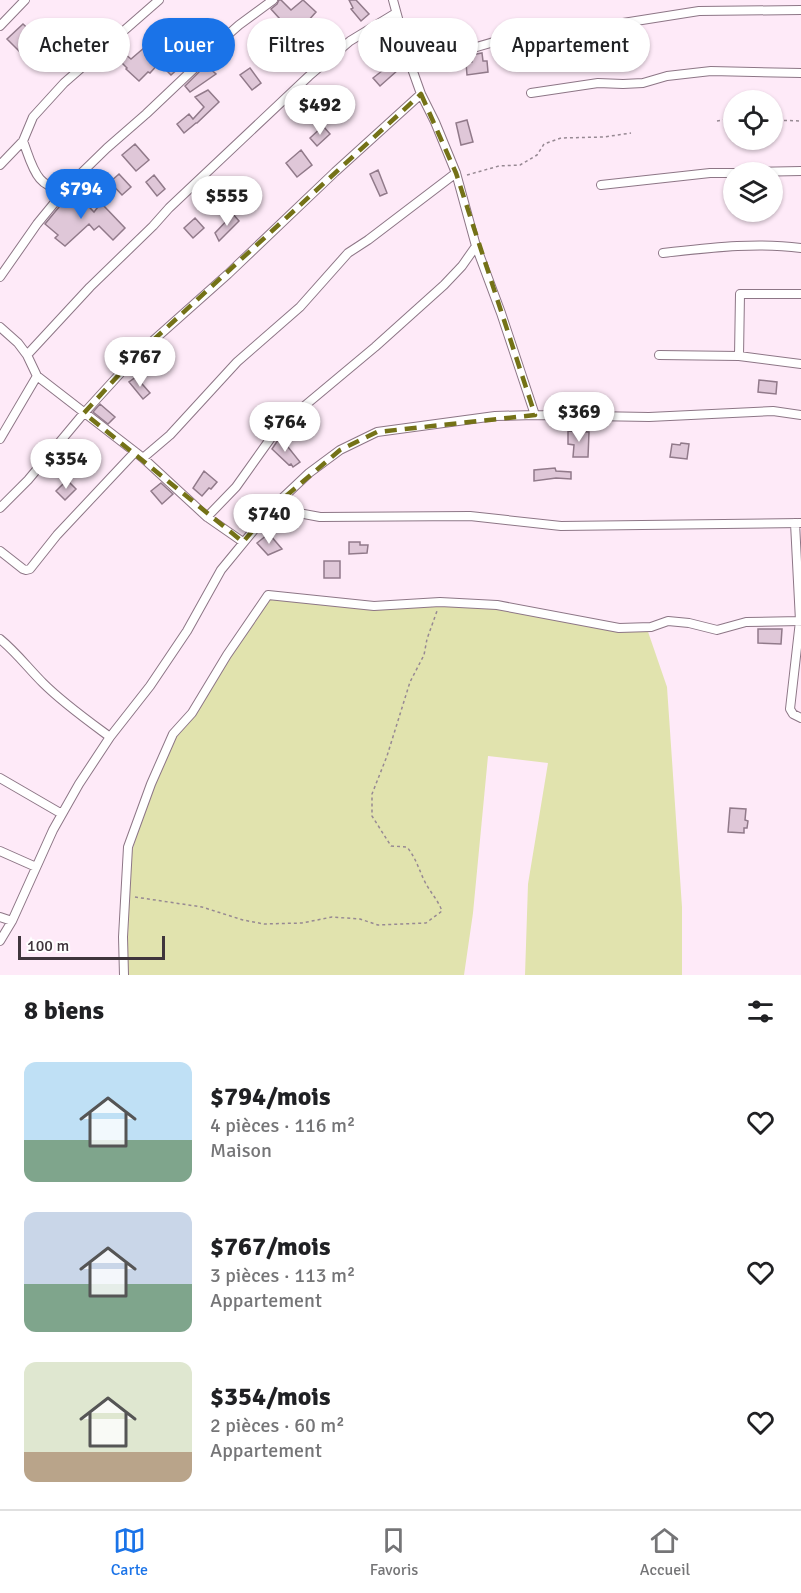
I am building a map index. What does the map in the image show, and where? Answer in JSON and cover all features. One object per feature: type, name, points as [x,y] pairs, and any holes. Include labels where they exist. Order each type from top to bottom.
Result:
[{"type":"street","points":[[0,26],[25,0]]},
{"type":"street","points":[[0,165],[23,141],[33,117],[64,83],[159,0]]},
{"type":"street","points":[[0,277],[37,224],[69,185],[238,26],[273,0]]},
{"type":"street","points":[[393,0],[397,18]]},
{"type":"street","points":[[478,47],[518,35],[623,23],[699,11],[801,10]]},
{"type":"street","points":[[27,355],[90,287],[169,208],[309,76],[350,41],[396,13]]},
{"type":"street","points":[[531,93],[598,83],[643,83],[668,76],[711,71],[801,73]]},
{"type":"street","points":[[413,72],[456,175],[476,246],[535,415]]},
{"type":"street","points":[[0,508],[28,480],[84,413],[137,355],[228,274],[421,94]]},
{"type":"street","points":[[23,141],[33,171],[39,180],[47,185],[60,188],[69,185]]},
{"type":"street","points":[[783,171],[801,171]]},
{"type":"street","points":[[601,185],[723,173]]},
{"type":"street","points":[[143,458],[170,435],[237,362],[300,307],[348,253],[456,175]]},
{"type":"street","points":[[207,517],[236,487],[279,428],[444,285],[462,266],[476,246]]},
{"type":"street","points":[[663,253],[726,246],[801,248]]},
{"type":"street","points":[[739,356],[740,294],[801,294]]},
{"type":"street","points":[[0,327],[18,343],[27,355],[37,376],[143,458],[207,517],[243,542]]},
{"type":"street","points":[[659,355],[739,356],[801,364]]},
{"type":"street","points":[[0,439],[37,376]]},
{"type":"street","points":[[0,941],[79,784],[110,736],[169,659],[221,570],[272,508],[309,473],[340,450],[376,432],[495,416],[648,417],[773,411],[801,415]]},
{"type":"street","points":[[0,551],[23,569],[30,569],[57,535],[135,452]]},
{"type":"street","points":[[272,508],[320,517],[470,516],[561,526],[798,523],[800,621],[790,709],[793,714],[801,718]]},
{"type":"street","points":[[124,975],[123,937],[128,847],[151,784],[177,729],[192,713],[267,595],[374,606],[440,602],[497,605],[619,628],[651,627],[668,621],[689,623],[717,630],[746,622],[800,621]]},
{"type":"street","points":[[0,639],[15,651],[53,692],[78,714],[110,736]]},
{"type":"street","points":[[0,778],[62,814]]},
{"type":"street","points":[[0,850],[36,867]]},
{"type":"street","points":[[0,917],[12,921]]},
{"type":"path","points":[[717,121],[723,120]]},
{"type":"path","points":[[783,120],[801,121]]},
{"type":"path","points":[[456,175],[465,176],[499,166],[520,165],[537,155],[544,144],[561,138],[631,133]]},
{"type":"path","points":[[125,896],[202,906],[243,920],[264,924],[302,923],[332,917],[360,919],[378,925],[426,923],[442,911],[438,901],[425,884],[414,856],[406,848],[391,846],[372,816],[372,794],[387,756],[410,682],[424,654],[440,602]]},
{"type":"highlighted area","points":[[421,94],[456,173],[535,415],[377,432],[340,450],[272,508],[243,542],[84,413],[137,355]]},
{"type":"green space","points":[[268,596],[386,603],[513,604],[627,627],[645,623],[667,687],[682,907],[682,975],[525,975],[528,884],[548,763],[488,756],[473,913],[464,975],[127,975],[130,859],[150,787],[187,717]]},
{"type":"building","points":[[281,0],[291,10],[303,0],[316,12],[311,18],[279,18],[271,9]]},
{"type":"building","points":[[349,0],[356,0],[369,14],[364,18],[358,18],[351,9],[353,8]]},
{"type":"building","points":[[18,29],[18,50],[7,39]]},
{"type":"building","points":[[142,50],[142,72],[148,72],[139,81],[129,72],[131,59]]},
{"type":"building","points":[[482,53],[483,61],[487,61],[488,72],[467,75],[467,72],[478,72],[478,54]]},
{"type":"building","points":[[247,70],[247,72],[253,72],[261,83],[252,90],[240,75]]},
{"type":"building","points":[[199,72],[216,74],[190,92],[185,86]]},
{"type":"building","points":[[381,72],[396,72],[380,86],[373,78]]},
{"type":"building","points":[[208,90],[219,102],[184,133],[177,124],[189,114],[193,119],[204,107],[195,97]]},
{"type":"building","points":[[467,120],[473,142],[461,145],[456,123]]},
{"type":"building","points":[[323,126],[330,134],[317,146],[310,138]]},
{"type":"building","points":[[135,144],[149,160],[136,171],[122,155]]},
{"type":"building","points":[[301,150],[312,165],[297,177],[286,163]]},
{"type":"building","points":[[378,170],[387,193],[380,196],[370,174]]},
{"type":"building","points":[[119,174],[131,187],[122,195],[110,182]]},
{"type":"building","points":[[154,175],[165,189],[157,196],[146,182]]},
{"type":"building","points":[[73,190],[94,212],[101,203],[125,228],[113,240],[99,226],[94,230],[89,224],[65,246],[55,238],[58,235],[45,224]]},
{"type":"building","points":[[233,214],[239,221],[219,241],[215,233]]},
{"type":"building","points":[[195,218],[204,228],[193,238],[184,228]]},
{"type":"building","points":[[136,377],[150,393],[143,399],[129,382]]},
{"type":"building","points":[[759,380],[777,382],[776,394],[758,392]]},
{"type":"building","points":[[100,404],[115,417],[108,424],[93,412]]},
{"type":"building","points":[[568,431],[589,432],[588,457],[573,457],[574,445],[568,444]]},
{"type":"building","points":[[280,437],[300,462],[293,467],[272,449]]},
{"type":"building","points":[[681,443],[689,444],[687,459],[670,457],[672,444],[680,445]]},
{"type":"building","points":[[555,468],[556,471],[571,472],[571,479],[556,478],[534,481],[534,470]]},
{"type":"building","points":[[204,471],[217,482],[202,496],[193,488]]},
{"type":"building","points":[[67,480],[76,489],[65,500],[56,491]]},
{"type":"building","points":[[161,483],[173,494],[162,504],[151,491]]},
{"type":"building","points":[[270,535],[282,549],[268,555],[257,543]]},
{"type":"building","points":[[349,542],[368,545],[367,553],[349,554]]},
{"type":"building","points":[[324,561],[340,561],[340,578],[324,578]]},
{"type":"building","points":[[758,629],[782,629],[781,644],[758,643]]},
{"type":"building","points":[[730,808],[746,809],[745,820],[748,821],[744,833],[728,832]]}]
